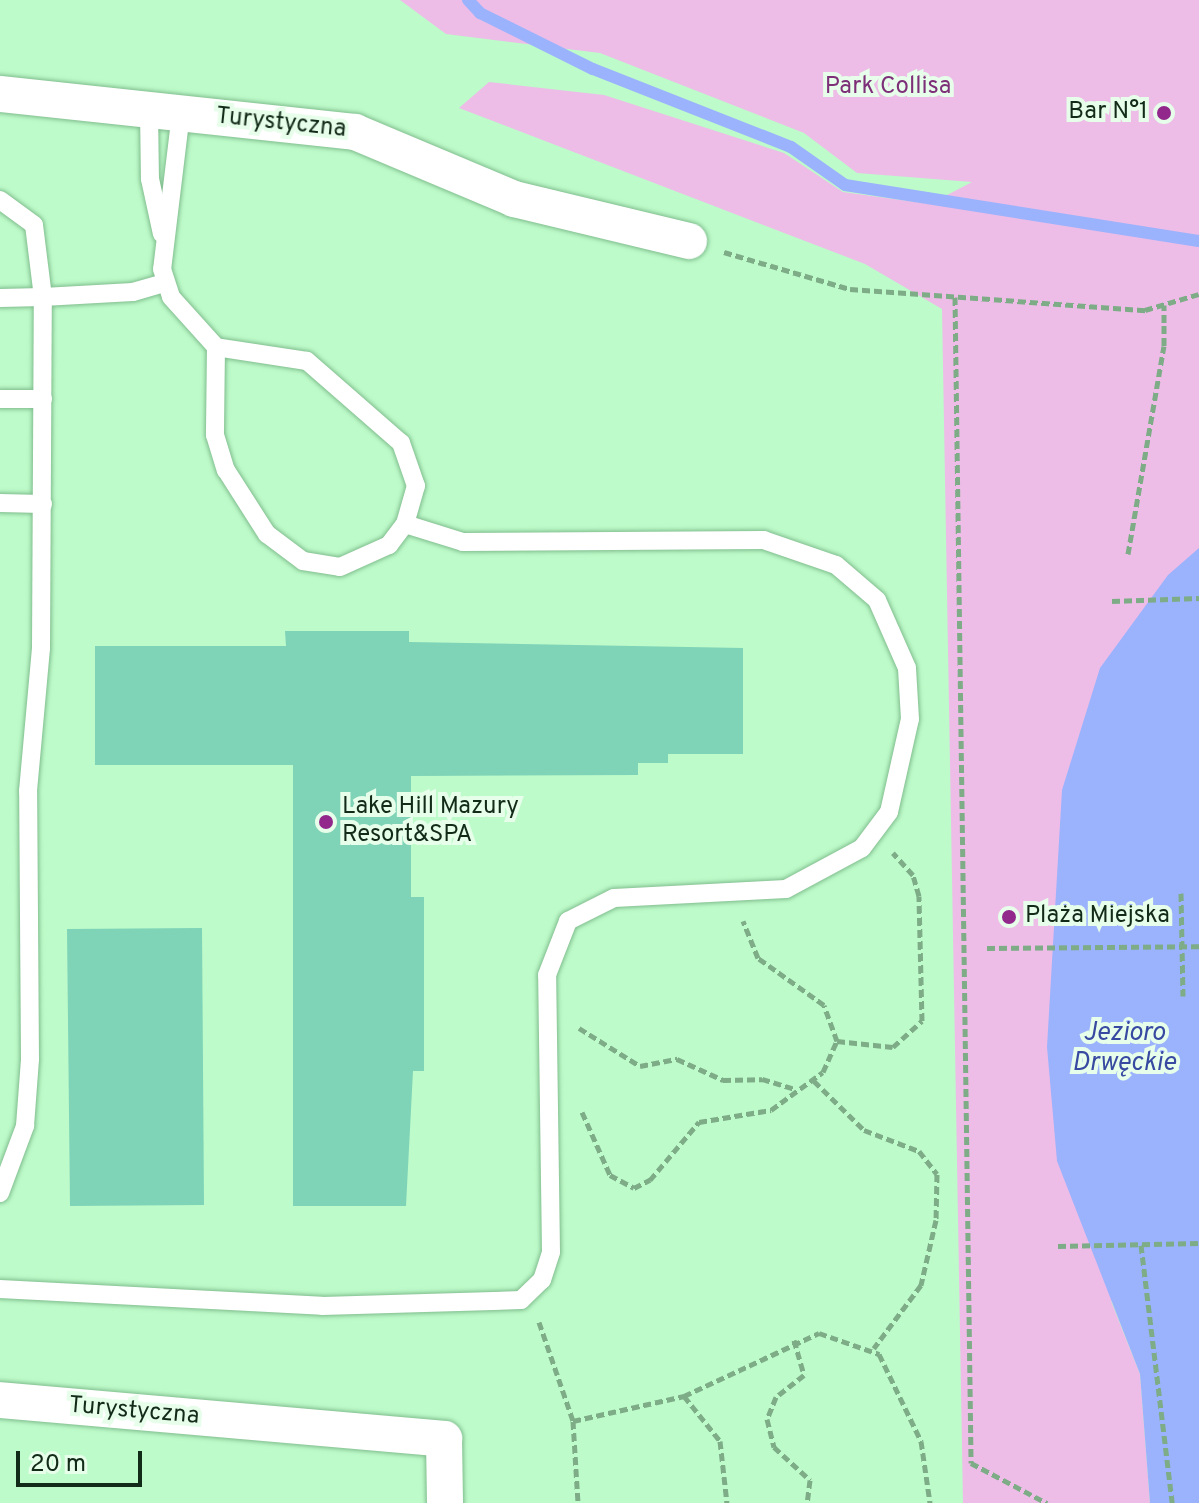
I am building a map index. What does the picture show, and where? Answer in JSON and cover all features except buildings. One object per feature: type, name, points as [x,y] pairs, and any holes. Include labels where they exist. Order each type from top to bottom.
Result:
[{"type":"street","name":"Turystyczna","points":[[0,94],[355,132],[514,199],[689,241]]},
{"type":"street","name":"Turystyczna","points":[[0,1400],[444,1439],[445,1503]]},
{"type":"lane","points":[[162,234],[150,179],[165,112]]},
{"type":"lane","points":[[165,112],[162,234],[165,283],[216,347],[218,452],[278,544],[312,564],[340,567],[378,553],[405,524],[413,472],[401,443],[374,415],[307,361],[216,347]]},
{"type":"lane","points":[[0,200],[34,225],[43,297],[43,504],[28,791],[28,1104],[0,1193]]},
{"type":"lane","points":[[0,298],[133,292],[165,283]]},
{"type":"lane","points":[[0,399],[43,399]]},
{"type":"lane","points":[[0,503],[43,504]]},
{"type":"lane","points":[[0,1289],[322,1306],[507,1305],[527,1296],[542,1280],[551,1252],[550,955],[581,909],[614,898],[739,897],[810,879],[874,834],[889,812],[905,748],[907,668],[877,600],[836,565],[764,540],[463,542],[405,524]]},
{"type":"path","points":[[689,241],[850,289],[1145,310],[1199,294]]},
{"type":"path","points":[[955,297],[971,1463],[1047,1503]]},
{"type":"path","points":[[1128,554],[1164,346],[1164,305]]},
{"type":"path","points":[[1112,601],[1199,598]]},
{"type":"path","points":[[837,1041],[893,1047],[922,1021],[916,881],[874,834]]},
{"type":"path","points":[[1181,893],[1183,996]]},
{"type":"path","points":[[739,897],[752,951],[820,997],[837,1041]]},
{"type":"path","points":[[987,948],[1199,946]]},
{"type":"path","points":[[548,1014],[640,1066],[677,1059],[723,1080],[762,1079],[795,1090]]},
{"type":"path","points":[[548,1071],[589,1124],[610,1175],[629,1188],[650,1180],[699,1122],[771,1110],[795,1090],[814,1081],[837,1041]]},
{"type":"path","points":[[814,1081],[855,1123],[919,1151],[937,1174],[921,1285],[874,1348]]},
{"type":"path","points":[[1058,1246],[1199,1243]]},
{"type":"path","points":[[1141,1245],[1172,1503]]},
{"type":"path","points":[[527,1296],[573,1421],[578,1503]]},
{"type":"path","points":[[573,1421],[684,1396],[794,1340],[819,1333],[849,1347],[874,1348]]},
{"type":"path","points":[[794,1340],[804,1375],[776,1397],[767,1419],[774,1447],[810,1480],[807,1503]]},
{"type":"path","points":[[874,1348],[921,1441],[930,1503]]},
{"type":"path","points":[[684,1396],[720,1441],[727,1503]]},
{"type":"green space","name":"Park Collisa","points":[[400,0],[1199,0],[1199,1362],[1111,1301],[1140,1374],[1150,1503],[963,1503],[942,309],[865,264],[459,108],[489,82],[604,95],[784,153],[843,192],[930,204],[972,182],[857,173],[804,133],[600,53],[446,34]]},
{"type":"water","name":"Jezioro Drwęckie","points":[[1199,548],[1199,1503],[1150,1503],[1140,1374],[1057,1161],[1047,1047],[1062,790],[1100,668],[1168,575]]},
{"type":"waterway","points":[[468,0],[480,13],[593,69],[791,147],[845,185],[1199,241]]},
{"type":"place","name":"Bar N°1","points":[[1164,113]]},
{"type":"place","name":"Lake Hill Mazury Resort&SPA","points":[[326,822]]},
{"type":"place","name":"Plaża Miejska","points":[[1009,917]]}]
